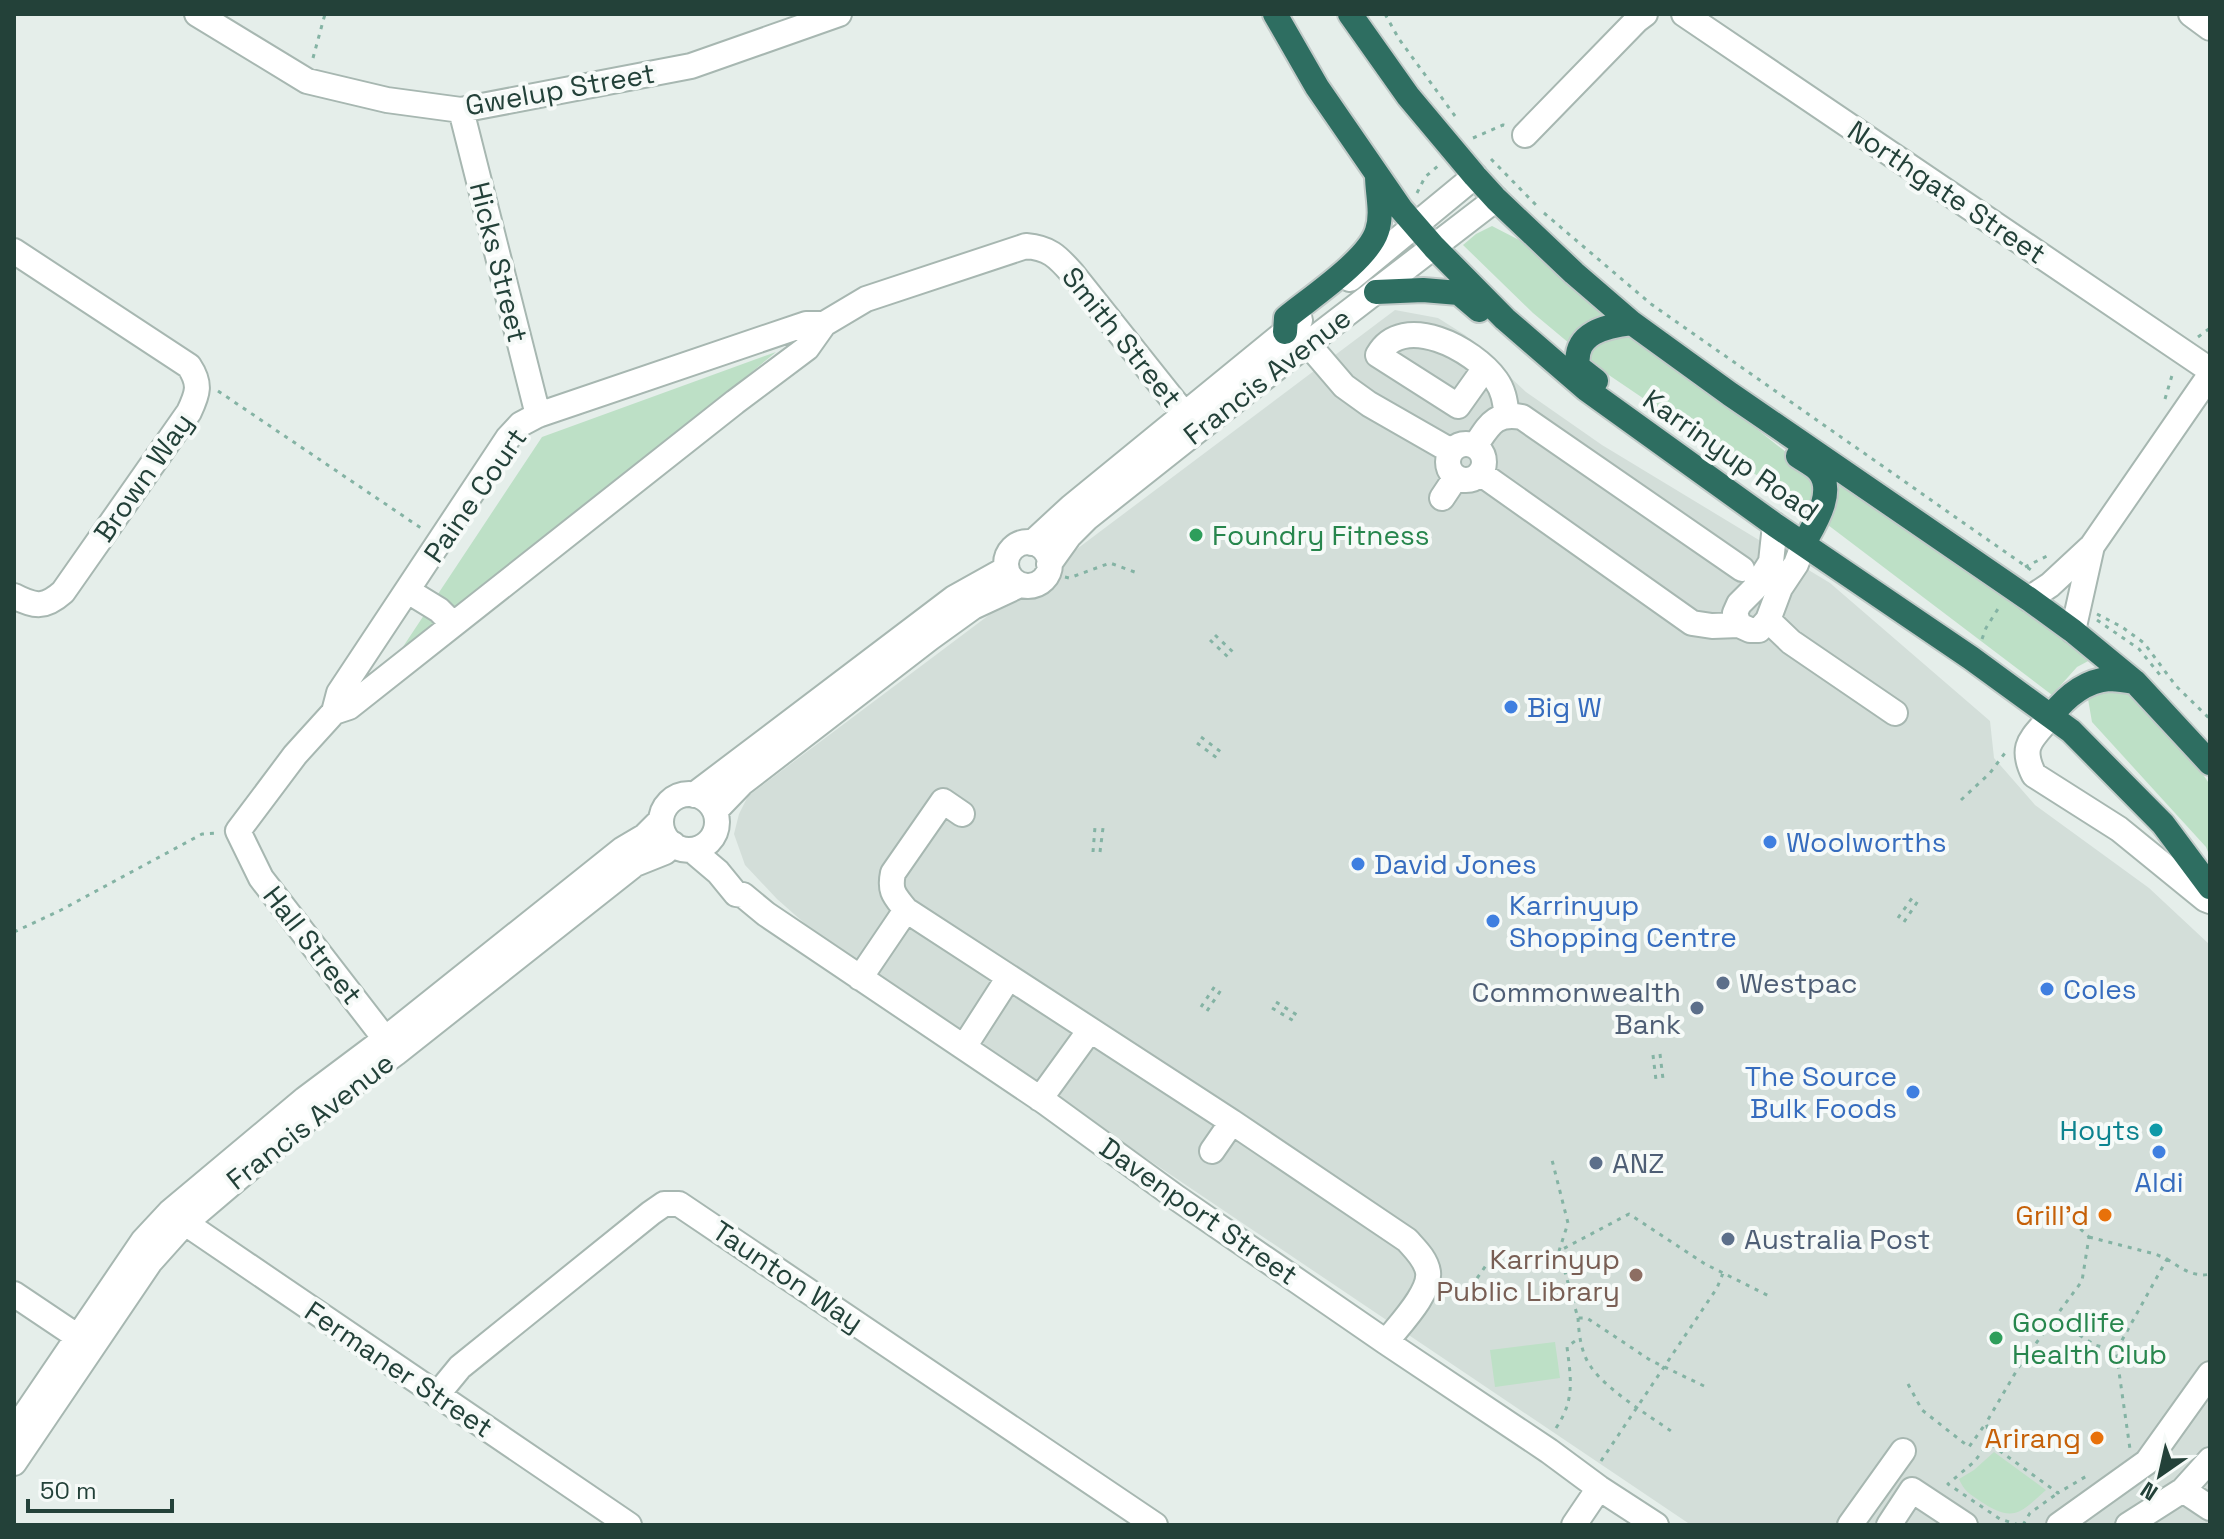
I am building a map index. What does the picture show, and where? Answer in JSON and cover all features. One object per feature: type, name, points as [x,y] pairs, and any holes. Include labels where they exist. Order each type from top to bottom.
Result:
[{"type":"highway","name":"Karrinyup Road","points":[[1275,14],[1317,87],[1408,217],[1505,319],[1586,389],[2071,731],[2163,824],[2210,887]]},
{"type":"highway","name":"Karrinyup Road","points":[[1350,14],[1408,96],[1462,145],[1475,176],[1574,273],[1632,323],[1730,394],[2073,631],[2135,682],[2210,763]]},
{"type":"highway","points":[[1285,332],[1286,318],[1360,257],[1371,244],[1380,215],[1378,173]]},
{"type":"highway","points":[[1376,292],[1423,290],[1459,293],[1555,378],[1609,419],[1628,419],[1623,402],[1578,367],[1577,360],[1589,336],[1602,327],[1632,323]]},
{"type":"highway","points":[[1730,394],[1737,411],[1821,472],[1825,490],[1821,513],[1804,543]]},
{"type":"highway","points":[[2051,716],[2065,698],[2088,685],[2108,679],[2135,682]]},
{"type":"street","name":"Gwelup Street","points":[[197,14],[307,81],[387,100],[461,110],[691,66],[839,14]]},
{"type":"street","points":[[1525,135],[1645,14]]},
{"type":"street","name":"Northgate Street","points":[[1684,14],[2210,373]]},
{"type":"street","points":[[2191,14],[2210,28]]},
{"type":"street","name":"Hicks Street","points":[[461,110],[538,415]]},
{"type":"street","name":"Francis Avenue","points":[[694,795],[954,598],[1013,577],[1034,585],[1046,577],[1069,536],[1087,518],[1408,217],[1475,176]]},
{"type":"street","name":"Francis Avenue","points":[[1013,577],[1006,561],[1012,549],[1032,543],[1071,507],[1308,344],[1496,199]]},
{"type":"street","name":"Paine Court","points":[[334,712],[349,707],[807,348],[824,324],[866,299],[1026,246],[1042,247]]},
{"type":"street","name":"Smith Street","points":[[1042,247],[1058,257],[1072,273],[1191,422]]},
{"type":"street","name":"Brown Way","points":[[14,251],[189,366],[197,377],[198,388],[189,412],[63,592],[45,604],[25,602],[14,596]]},
{"type":"street","name":"Paine Court","points":[[238,831],[295,755],[334,712],[339,693],[508,438],[521,424],[538,415],[806,324],[824,324]]},
{"type":"street","points":[[1308,344],[1344,386],[1369,404],[1463,449],[1480,450],[1485,460],[1480,473],[1467,480],[1456,477],[1448,461],[1463,449],[1498,418],[1522,417],[1742,569]]},
{"type":"street","points":[[1485,368],[1505,396],[1507,416]]},
{"type":"street","points":[[2020,593],[2050,585],[2092,546],[2210,373]]},
{"type":"street","points":[[1480,473],[1692,623],[1739,625],[1759,630],[1768,620],[1780,588],[1796,564],[1804,543]]},
{"type":"street","points":[[1442,498],[1456,477]]},
{"type":"street","points":[[1739,625],[1735,613],[1739,604],[1754,589],[1771,562],[1775,525]]},
{"type":"street","points":[[1032,543],[1044,550],[1049,567]]},
{"type":"street","points":[[2073,631],[2092,546]]},
{"type":"street","name":"Francis Avenue","points":[[715,822],[742,783],[1013,577]]},
{"type":"street","points":[[408,591],[439,610],[453,624]]},
{"type":"street","points":[[1768,620],[1791,642],[1895,713]]},
{"type":"street","points":[[2051,716],[2029,742],[2026,751],[2034,775],[2119,829],[2210,901]]},
{"type":"street","points":[[685,795],[694,795],[703,798],[715,822],[706,845],[682,847],[662,829],[661,820],[669,803],[685,795]]},
{"type":"street","points":[[962,814],[943,801],[893,873],[891,885],[894,895],[906,910],[1407,1240],[1425,1262],[1427,1284],[1424,1293],[1386,1342]]},
{"type":"street","name":"Francis Avenue","points":[[390,1046],[661,820]]},
{"type":"street","name":"Davenport Street","points":[[715,822],[730,867],[746,889],[743,895]]},
{"type":"street","name":"Hall Street","points":[[238,831],[261,878],[390,1046]]},
{"type":"street","name":"Francis Avenue","points":[[14,1431],[150,1262],[177,1218],[294,1108],[390,1046],[635,864],[682,847]]},
{"type":"street","name":"Davenport Street","points":[[682,847],[712,866],[736,894],[743,895],[766,914],[1040,1099],[1386,1342],[1549,1451],[1598,1478],[1656,1525]]},
{"type":"street","points":[[860,978],[906,910]]},
{"type":"street","points":[[964,1047],[1009,977]]},
{"type":"street","points":[[1040,1099],[1090,1030]]},
{"type":"street","points":[[1212,1151],[1232,1122]]},
{"type":"street","name":"Taunton Way","points":[[437,1395],[460,1367],[651,1213],[664,1204],[679,1204],[1155,1525]]},
{"type":"street","name":"Fermaner Street","points":[[177,1218],[629,1525]]},
{"type":"street","points":[[14,1294],[85,1341]]},
{"type":"street","name":"Francis Avenue","points":[[14,1463],[85,1341]]},
{"type":"street","points":[[2059,1525],[2147,1462],[2210,1374]]},
{"type":"street","points":[[1850,1525],[1903,1451]]},
{"type":"street","points":[[2136,1523],[2183,1490],[2210,1460]]},
{"type":"street","points":[[1574,1525],[1598,1478]]},
{"type":"street","points":[[1889,1525],[1912,1490],[1965,1525]]},
{"type":"street","points":[[2183,1490],[2210,1508]]},
{"type":"path","points":[[307,81],[325,14]]},
{"type":"path","points":[[1385,14],[1399,39],[1462,126]]},
{"type":"path","points":[[1408,217],[1425,177],[1462,145],[1503,125],[1525,135]]},
{"type":"path","points":[[1482,149],[1542,211],[1651,304],[2025,566],[2052,554]]},
{"type":"path","points":[[2158,409],[2167,397],[2173,373],[2195,339],[2210,328]]},
{"type":"path","points":[[197,377],[441,541]]},
{"type":"path","points":[[1049,567],[1069,578],[1110,563],[1140,574]]},
{"type":"path","points":[[1971,658],[1986,628],[2020,593]]},
{"type":"path","points":[[2079,605],[2110,619],[2144,643],[2176,686],[2210,719]]},
{"type":"path","points":[[1215,635],[1233,652]]},
{"type":"path","points":[[1210,640],[1228,657]]},
{"type":"path","points":[[1201,737],[1221,752]]},
{"type":"path","points":[[1197,743],[1217,758]]},
{"type":"path","points":[[1961,800],[1990,773],[2007,750]]},
{"type":"path","points":[[1093,852],[1095,827]]},
{"type":"path","points":[[1100,852],[1103,828]]},
{"type":"path","points":[[14,932],[202,834],[238,831]]},
{"type":"path","points":[[1898,918],[1912,898]]},
{"type":"path","points":[[1904,922],[1918,901]]},
{"type":"path","points":[[1201,1007],[1215,986]]},
{"type":"path","points":[[1207,1011],[1221,990]]},
{"type":"path","points":[[1276,1002],[1297,1015]]},
{"type":"path","points":[[1272,1008],[1294,1021]]},
{"type":"path","points":[[1660,1054],[1663,1079]]},
{"type":"path","points":[[1653,1055],[1656,1080]]},
{"type":"path","points":[[1552,1160],[1568,1223],[1559,1251],[1578,1318],[1579,1338],[1591,1367],[1617,1392],[1671,1431]]},
{"type":"path","points":[[1427,1284],[1464,1297],[1487,1264],[1559,1251],[1629,1214],[1723,1273],[1769,1296]]},
{"type":"path","points":[[2073,1222],[2089,1237],[2155,1254],[2182,1270],[2205,1276],[2210,1274]]},
{"type":"path","points":[[1908,1384],[1922,1410],[1969,1447],[2020,1365],[2082,1281],[2089,1237]]},
{"type":"path","points":[[2126,1453],[2130,1450],[2116,1351],[2167,1259]]},
{"type":"path","points":[[1598,1478],[1637,1407],[1717,1288],[1723,1273]]},
{"type":"path","points":[[1578,1318],[1587,1318],[1650,1360],[1704,1386]]},
{"type":"path","points":[[2054,1319],[2095,1345],[2116,1351]]},
{"type":"path","points":[[1551,1435],[1571,1397],[1567,1347],[1579,1338]]},
{"type":"path","points":[[1986,1423],[1993,1446],[2058,1493]]},
{"type":"path","points":[[1991,1440],[1974,1462],[1948,1484],[2000,1519],[2021,1525],[2030,1513],[2099,1469]]},
{"type":"shaded area","name":"Karrinyup Shopping Centre","points":[[1395,310],[1438,318],[1465,335],[1526,392],[1602,445],[1830,583],[1990,721],[1994,758],[2035,805],[2149,888],[2209,944],[2210,1525],[1691,1525],[828,944],[777,899],[745,865],[734,834],[748,796]]},
{"type":"green space","points":[[1492,226],[1523,242],[1817,477],[1808,510],[1600,369],[1533,313],[1463,245]]},
{"type":"green space","points":[[776,352],[383,677],[542,437]]},
{"type":"green space","points":[[1838,479],[2092,659],[2077,667],[2052,695],[1828,525],[1836,502]]},
{"type":"green space","points":[[2098,685],[2122,689],[2138,698],[2187,750],[2210,785],[2210,857],[2206,847],[2092,722],[2088,699]]},
{"type":"green space","points":[[1555,1342],[1560,1378],[1495,1387],[1490,1350]]},
{"type":"green space","points":[[1994,1452],[2046,1490],[2015,1513],[2008,1514],[1991,1508],[1965,1489],[1959,1479]]},
{"type":"place","name":"Foundry Fitness","points":[[1196,535]]},
{"type":"place","name":"Big W","points":[[1511,707]]},
{"type":"place","name":"Woolworths","points":[[1770,842]]},
{"type":"place","name":"David Jones","points":[[1358,864]]},
{"type":"place","name":"Karrinyup Shopping Centre","points":[[1493,921]]},
{"type":"place","name":"Westpac","points":[[1723,983]]},
{"type":"place","name":"Coles","points":[[2047,989]]},
{"type":"place","name":"Commonwealth Bank","points":[[1697,1008]]},
{"type":"place","name":"The Source Bulk Foods","points":[[1913,1092]]},
{"type":"place","name":"Hoyts","points":[[2156,1130]]},
{"type":"place","name":"Aldi","points":[[2159,1152]]},
{"type":"place","name":"ANZ","points":[[1596,1163]]},
{"type":"place","name":"Grill'd","points":[[2105,1215]]},
{"type":"place","name":"Australia Post","points":[[1728,1239]]},
{"type":"place","name":"Karrinyup Public Library","points":[[1636,1275]]},
{"type":"place","name":"Goodlife Health Club","points":[[1996,1338]]},
{"type":"place","name":"Arirang","points":[[2097,1438]]}]
